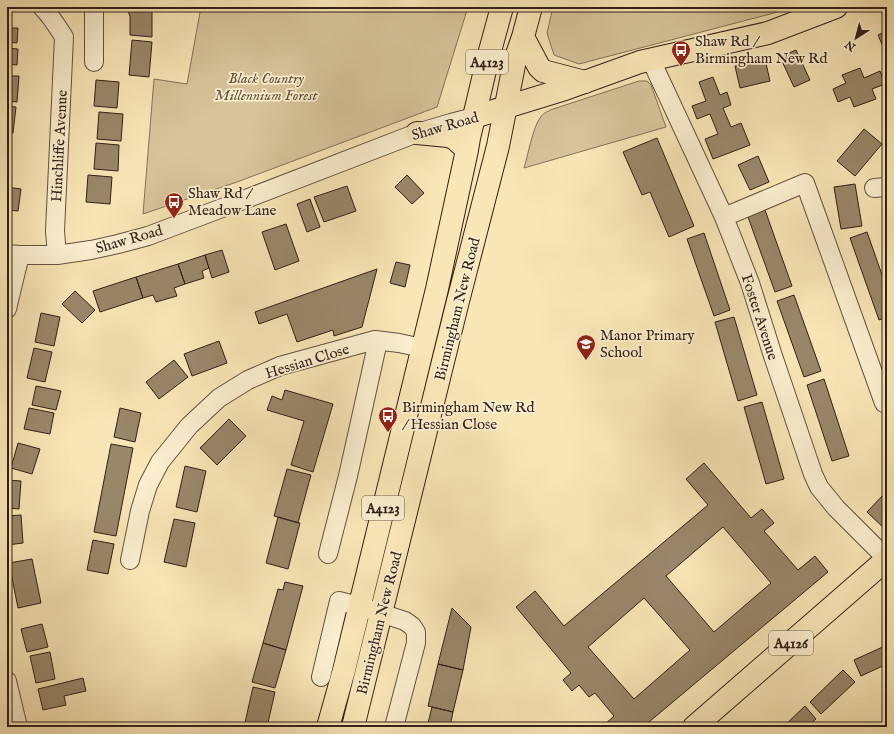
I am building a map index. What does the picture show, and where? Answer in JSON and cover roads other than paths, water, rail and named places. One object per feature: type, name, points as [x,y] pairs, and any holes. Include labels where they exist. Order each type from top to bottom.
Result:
[{"type":"main road","name":"Birmingham New Road","points":[[328,727],[344,670],[437,289],[467,150],[468,138],[502,7]]},
{"type":"main road","name":"Birmingham New Road","points":[[353,727],[457,305],[498,146],[515,60],[531,7]]},
{"type":"main road","name":"Shaw Road","points":[[474,117],[585,82],[640,62],[768,33],[836,7]]},
{"type":"main road","points":[[523,37],[539,66],[543,70],[585,82]]},
{"type":"main road","points":[[417,133],[454,138],[467,150]]},
{"type":"main road","name":"A4126","points":[[694,727],[887,559]]},
{"type":"street","points":[[42,7],[64,37],[94,38]]},
{"type":"street","points":[[94,10],[94,62]]},
{"type":"street","name":"Hinchliffe Avenue","points":[[57,255],[55,231],[64,37]]},
{"type":"street","name":"Foster Avenue","points":[[651,60],[724,217],[750,283],[773,356],[816,481],[836,508],[887,559]]},
{"type":"street","name":"Shaw Road","points":[[13,254],[57,255],[91,250],[148,236],[417,133],[474,117]]},
{"type":"street","points":[[724,217],[805,183],[884,403]]},
{"type":"street","points":[[7,309],[13,254]]},
{"type":"street","name":"Hessian Close","points":[[130,560],[140,511],[148,485],[160,462],[189,426],[219,398],[248,380],[280,366],[375,340],[422,348]]},
{"type":"street","points":[[328,554],[348,476],[378,341]]},
{"type":"street","points":[[321,677],[339,601],[405,621],[412,626],[416,632],[416,643],[394,727]]},
{"type":"street","points":[[7,681],[18,727]]},
{"type":"place","name":"Shaw Rd / Birmingham New Rd","points":[[681,67]]},
{"type":"place","name":"Shaw Rd / Meadow Lane","points":[[174,219]]},
{"type":"place","name":"Manor Primary School","points":[[586,361]]},
{"type":"place","name":"Birmingham New Rd / Hessian Close","points":[[388,433]]},
{"type":"park label","name":"Black Country Millennium Forest","points":[[266,86]]}]
